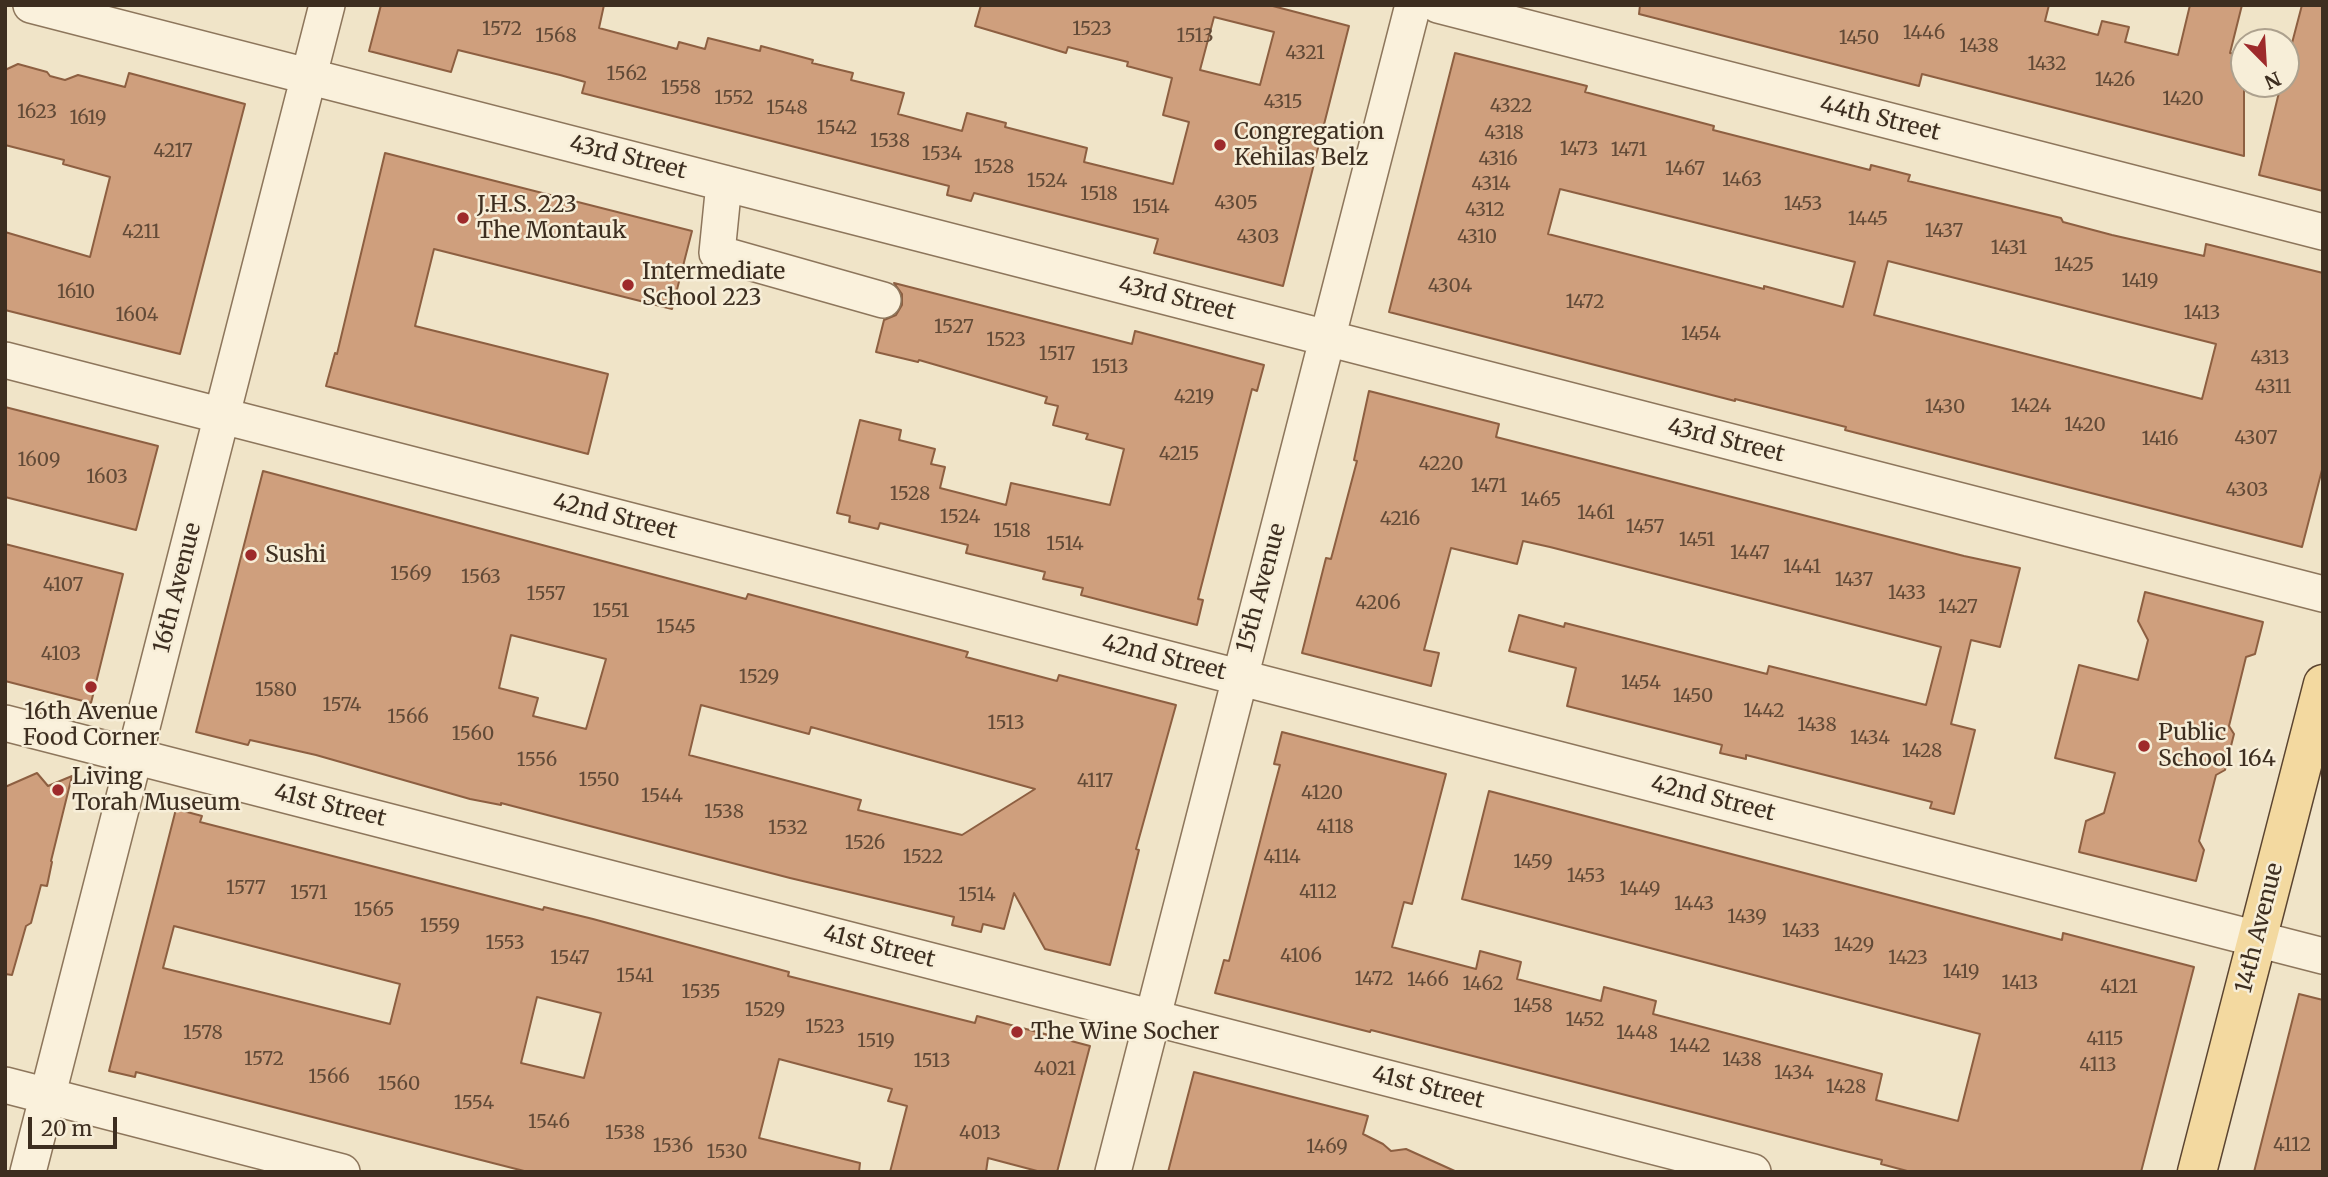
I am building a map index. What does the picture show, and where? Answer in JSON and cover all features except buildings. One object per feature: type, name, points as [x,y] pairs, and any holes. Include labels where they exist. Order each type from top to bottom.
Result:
[{"type":"main road","name":"14th Avenue","points":[[2197,1172],[2323,684]]},
{"type":"street","name":"43rd Street","points":[[32,5],[2323,594]]},
{"type":"street","name":"16th Avenue","points":[[28,1172],[327,5]]},
{"type":"street","name":"15th Avenue","points":[[1113,1172],[1413,5]]},
{"type":"street","name":"44th Street","points":[[1438,5],[2323,232]]},
{"type":"street","points":[[723,183],[717,253],[883,300]]},
{"type":"street","name":"42nd Street","points":[[5,360],[2323,956]]},
{"type":"street","name":"41st Street","points":[[5,723],[1753,1172]]},
{"type":"street","points":[[5,1085],[342,1172]]},
{"type":"place","name":"Congregation Kehilas Belz","points":[[1220,145]]},
{"type":"place","name":"J.H.S. 223 The Montauk","points":[[463,218]]},
{"type":"place","name":"Intermediate School 223","points":[[628,285]]},
{"type":"place","name":"Sushi","points":[[251,555]]},
{"type":"place","name":"16th Avenue Food Corner","points":[[91,687]]},
{"type":"place","name":"Public School 164","points":[[2144,746]]},
{"type":"place","name":"Living Torah Museum","points":[[58,790]]},
{"type":"place","name":"The Wine Socher","points":[[1017,1032]]}]
